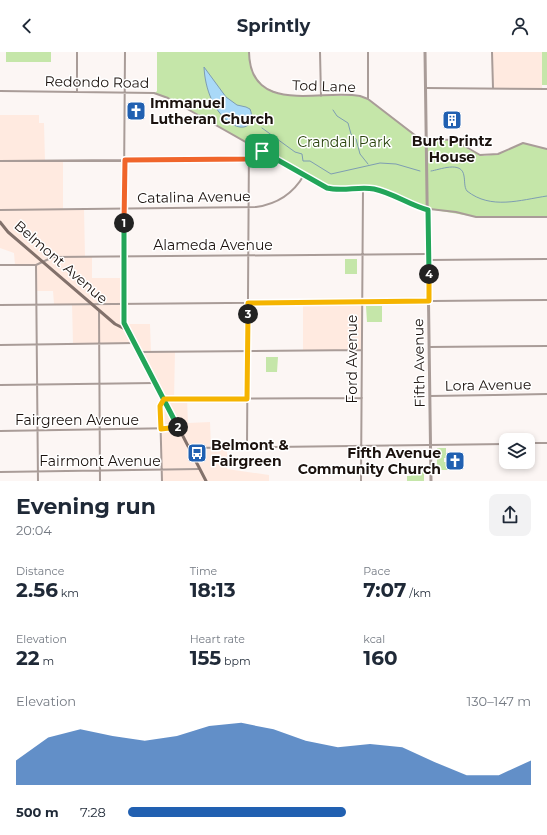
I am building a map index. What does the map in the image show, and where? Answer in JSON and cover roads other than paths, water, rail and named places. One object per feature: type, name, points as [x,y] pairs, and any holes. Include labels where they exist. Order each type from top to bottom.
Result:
[{"type":"main road","name":"Belmont Avenue","points":[[0,223],[114,324],[126,330],[140,352],[206,481]]},
{"type":"street","points":[[77,52],[77,91]]},
{"type":"street","points":[[125,52],[123,317],[126,330]]},
{"type":"street","name":"Tod Lane","points":[[249,52],[252,72],[259,82],[268,90],[283,95],[357,96],[368,99],[416,136],[426,139],[454,140],[473,152],[484,156],[498,154],[523,143],[547,149]]},
{"type":"street","points":[[320,52],[321,96]]},
{"type":"street","points":[[368,52],[368,99]]},
{"type":"street","name":"Fifth Avenue","points":[[425,52],[431,481]]},
{"type":"street","points":[[492,52],[493,88]]},
{"type":"street","points":[[426,88],[547,89]]},
{"type":"street","name":"Redondo Road","points":[[0,91],[149,92],[163,96],[330,189],[379,190],[428,210],[456,212],[476,217],[547,217]]},
{"type":"street","points":[[247,447],[249,143]]},
{"type":"street","points":[[0,161],[249,159]]},
{"type":"street","name":"Catalina Avenue","points":[[0,210],[264,206],[279,201],[294,189],[304,175]]},
{"type":"street","name":"Ford Avenue","points":[[361,481],[363,189]]},
{"type":"street","name":"Alameda Avenue","points":[[36,265],[53,257],[428,254]]},
{"type":"street","points":[[429,260],[547,259]]},
{"type":"street","points":[[0,265],[36,265],[38,481]]},
{"type":"street","points":[[0,305],[547,300]]},
{"type":"street","points":[[99,310],[100,481]]},
{"type":"street","points":[[0,345],[135,343]]},
{"type":"street","points":[[430,347],[547,346]]},
{"type":"street","points":[[140,352],[362,350]]},
{"type":"street","points":[[0,386],[155,383]]},
{"type":"street","name":"Lora Avenue","points":[[430,396],[547,394]]},
{"type":"street","points":[[162,481],[160,406],[164,399],[362,398]]},
{"type":"street","name":"Fairgreen Avenue","points":[[0,431],[178,428]]},
{"type":"street","points":[[535,444],[547,443]]},
{"type":"street","points":[[189,448],[499,444]]},
{"type":"street","name":"Fairmont Avenue","points":[[0,472],[162,471],[200,469]]},
{"type":"water","points":[[204,67],[226,97],[237,105],[250,109],[252,119],[248,125],[241,127],[232,124],[220,113],[208,91]]},
{"type":"waterway","points":[[333,110],[337,116],[348,123],[351,134],[356,139],[360,154],[368,164]]},
{"type":"waterway","points":[[262,128],[295,152],[302,154],[303,161],[310,161],[331,174],[380,163],[396,164],[420,171]]},
{"type":"waterway","points":[[431,171],[450,167],[459,168],[464,176],[465,188],[467,191],[476,197],[486,200],[506,202],[547,196]]},
{"type":"place","name":"Immanuel Lutheran Church","points":[[136,111]]},
{"type":"place","name":"Burt Printz House","points":[[452,120]]},
{"type":"place","name":"Belmont & Fairgreen","points":[[197,453]]},
{"type":"place","name":"Fifth Avenue Community Church","points":[[455,461]]},
{"type":"park label","name":"Crandall Park","points":[[344,142]]}]
